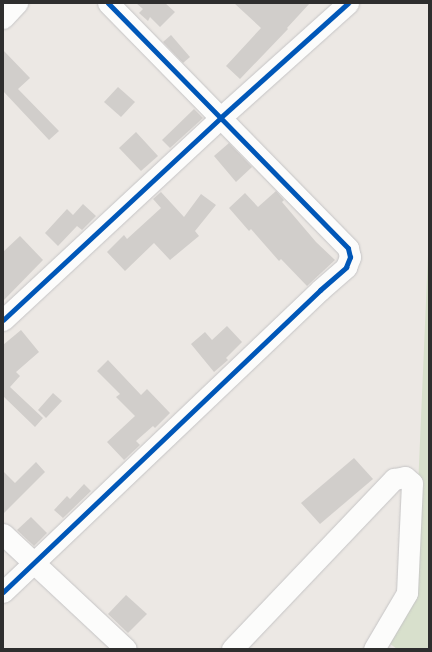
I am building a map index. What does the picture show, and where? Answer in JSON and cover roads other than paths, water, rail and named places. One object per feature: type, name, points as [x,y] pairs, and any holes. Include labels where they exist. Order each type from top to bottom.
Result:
[{"type":"street","points":[[3,18],[17,3]]},
{"type":"street","points":[[3,592],[346,267],[350,257],[348,248],[108,3]]},
{"type":"street","points":[[3,320],[220,118],[348,3]]},
{"type":"street","points":[[232,649],[394,479],[405,476],[412,482],[407,593],[377,648]]},
{"type":"street","points":[[3,534],[126,649]]}]
